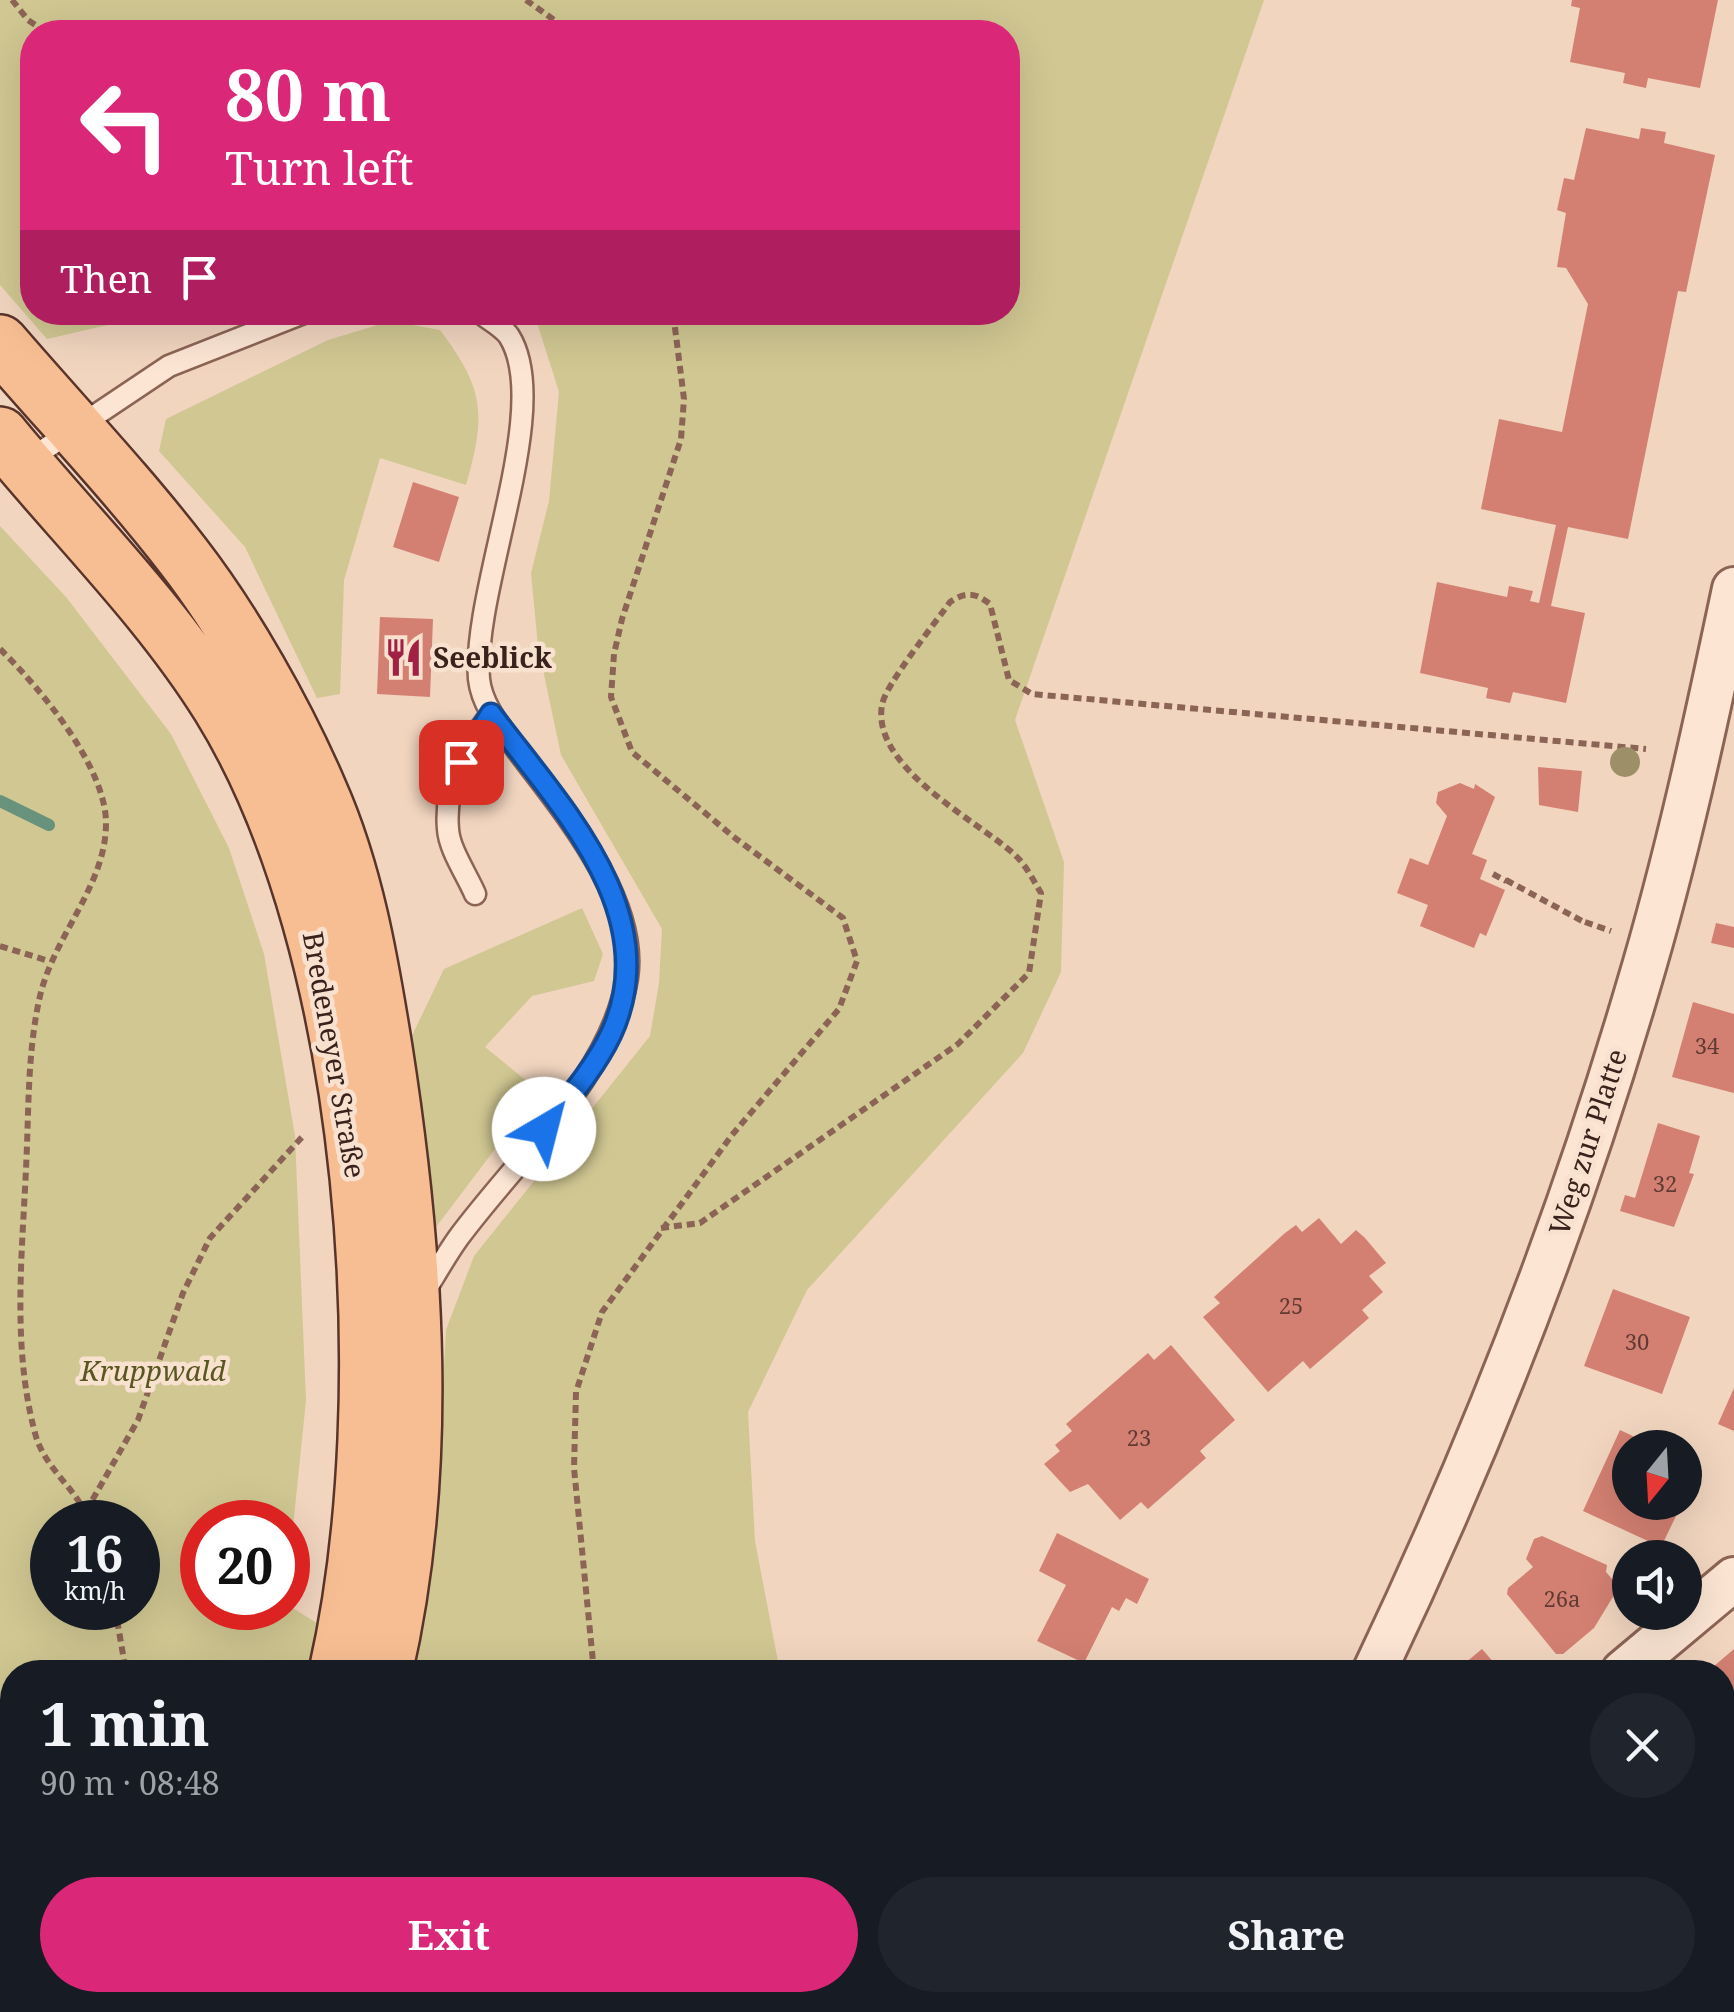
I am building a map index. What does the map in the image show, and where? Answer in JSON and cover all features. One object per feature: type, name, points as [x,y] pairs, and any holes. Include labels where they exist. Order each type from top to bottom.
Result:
[{"type":"main road","name":"Bredeneyer Straße","points":[[0,343],[186,559],[254,667],[320,791],[355,894],[400,1148],[413,1310],[412,1458],[396,1619],[387,1660]]},
{"type":"main road","name":"Bredeneyer Straße","points":[[12,450],[160,623],[220,706],[273,809],[307,904],[331,1005],[354,1154],[366,1310],[366,1455],[350,1613],[340,1660]]},
{"type":"street","name":"Weg zur Platte","points":[[1380,1660],[1417,1583],[1556,1241],[1639,986],[1734,590]]},
{"type":"street","points":[[1636,1660],[1734,1579]]},
{"type":"lane","name":"Bredeneyer Straße","points":[[12,450],[74,428],[168,366],[273,325]]},
{"type":"lane","points":[[413,1310],[458,1238],[566,1102],[610,1034],[628,976],[620,920],[598,859],[491,714],[479,681],[483,602],[522,438],[519,364],[508,334],[496,325]]},
{"type":"lane","points":[[475,894],[448,832],[451,783],[471,740],[491,714]]},
{"type":"path","points":[[12,0],[28,20]]},
{"type":"path","points":[[526,0],[554,20]]},
{"type":"path","points":[[593,1660],[574,1468],[576,1392],[602,1312],[732,1135],[839,1009],[856,961],[844,918],[734,838],[632,752],[612,698],[622,619],[681,439],[684,399],[675,325]]},
{"type":"path","points":[[661,1228],[700,1222],[856,1118],[958,1044],[1029,973],[1042,893],[1018,857],[929,791],[890,742],[882,718],[886,692],[950,602],[961,595],[972,594],[990,604],[1009,680],[1032,694],[1646,749]]},
{"type":"path","points":[[0,649],[59,718],[94,774],[106,820],[97,876],[49,960],[32,1033],[20,1328],[35,1435],[56,1476],[77,1500]]},
{"type":"path","points":[[1493,874],[1584,922]]},
{"type":"path","points":[[0,946],[49,960]]},
{"type":"path","points":[[92,1500],[138,1420],[183,1293],[210,1238],[252,1187],[304,1141],[301,1124]]},
{"type":"path","points":[[119,1630],[124,1660]]},
{"type":"green space","points":[[0,0],[1264,0],[1015,720],[1064,862],[1061,972],[1023,1053],[807,1290],[748,1412],[755,1541],[778,1660],[417,1660],[434,1557],[446,1330],[474,1256],[650,1036],[659,983],[662,929],[561,755],[538,646],[531,573],[549,501],[559,392],[538,325],[1020,325],[1020,20],[20,20],[20,308],[0,285]]},
{"type":"green space","points":[[35,325],[108,325],[47,339]]},
{"type":"green space","points":[[378,325],[440,330],[466,370],[477,403],[478,421],[466,485],[380,458],[344,580],[340,694],[317,698],[245,547],[159,451],[166,419],[328,340]]},
{"type":"green space","name":"Kruppwald","points":[[0,526],[66,597],[171,734],[229,848],[264,954],[295,1136],[306,1400],[296,1500],[180,1500],[180,1630],[310,1630],[310,1619],[323,1627],[315,1660],[0,1660]]},
{"type":"green space","points":[[582,908],[603,954],[594,981],[532,996],[485,1047],[539,1091],[433,1231],[408,1044],[444,969]]},
{"type":"building","points":[[1572,0],[1718,0],[1700,88],[1648,78],[1646,88],[1623,83],[1625,73],[1570,62],[1580,8],[1571,6]]},
{"type":"building","points":[[1586,128],[1639,139],[1641,128],[1666,132],[1664,143],[1715,155],[1686,292],[1678,291],[1628,539],[1568,527],[1551,606],[1585,613],[1566,703],[1513,692],[1510,703],[1486,698],[1488,688],[1420,673],[1437,582],[1507,597],[1509,586],[1533,591],[1530,601],[1539,603],[1556,525],[1481,509],[1499,419],[1562,432],[1588,304],[1566,268],[1557,267],[1566,213],[1557,210],[1564,178],[1574,180]]},
{"type":"building","points":[[413,482],[459,497],[439,562],[393,547]]},
{"type":"building","points":[[380,617],[433,619],[430,697],[377,694]]},
{"type":"building","points":[[1538,767],[1582,771],[1578,812],[1539,805]]},
{"type":"building","points":[[1460,783],[1474,789],[1475,784],[1495,797],[1472,854],[1487,860],[1480,879],[1505,890],[1486,936],[1480,933],[1474,948],[1420,926],[1428,905],[1397,893],[1410,858],[1428,865],[1447,816],[1436,803],[1438,792]]},
{"type":"building","points":[[1716,923],[1734,927],[1734,948],[1711,943]]},
{"type":"building","points":[[1693,1002],[1734,1014],[1734,1093],[1672,1077]]},
{"type":"building","points":[[1658,1123],[1700,1136],[1689,1173],[1694,1174],[1674,1227],[1620,1211],[1625,1195],[1635,1198]]},
{"type":"building","points":[[1319,1218],[1341,1244],[1356,1230],[1365,1238],[1386,1263],[1369,1276],[1383,1292],[1362,1310],[1369,1318],[1310,1369],[1303,1361],[1268,1392],[1203,1317],[1220,1303],[1214,1297],[1285,1233],[1296,1225],[1302,1232]]},
{"type":"building","points":[[1613,1289],[1690,1317],[1662,1394],[1584,1366]]},
{"type":"building","points":[[1171,1345],[1235,1420],[1200,1451],[1206,1458],[1148,1509],[1141,1502],[1120,1520],[1088,1484],[1070,1492],[1044,1464],[1060,1451],[1055,1445],[1072,1431],[1066,1424],[1148,1353],[1154,1360]]},
{"type":"building","points":[[1734,1388],[1734,1431],[1718,1424]]},
{"type":"building","points":[[1612,1448],[1612,1520],[1674,1520],[1664,1540],[1646,1540],[1583,1511]]},
{"type":"building","points":[[1057,1533],[1149,1579],[1137,1604],[1126,1598],[1119,1611],[1112,1607],[1086,1660],[1078,1660],[1037,1641],[1066,1585],[1039,1571]]},
{"type":"building","points":[[1542,1536],[1607,1565],[1606,1572],[1612,1579],[1612,1598],[1594,1628],[1563,1654],[1556,1654],[1507,1594],[1508,1588],[1533,1567],[1526,1559],[1534,1539]]},
{"type":"building","points":[[1482,1649],[1492,1660],[1469,1660]]},
{"type":"building","points":[[1734,1649],[1734,1660],[1721,1660]]},
{"type":"waterway","points":[[0,801],[49,825]]},
{"type":"place","name":"Seeblick","points":[[403,658]]},
{"type":"route","points":[[461,762],[471,740],[491,714],[598,859],[620,920],[628,976],[610,1034],[544,1129]]}]
